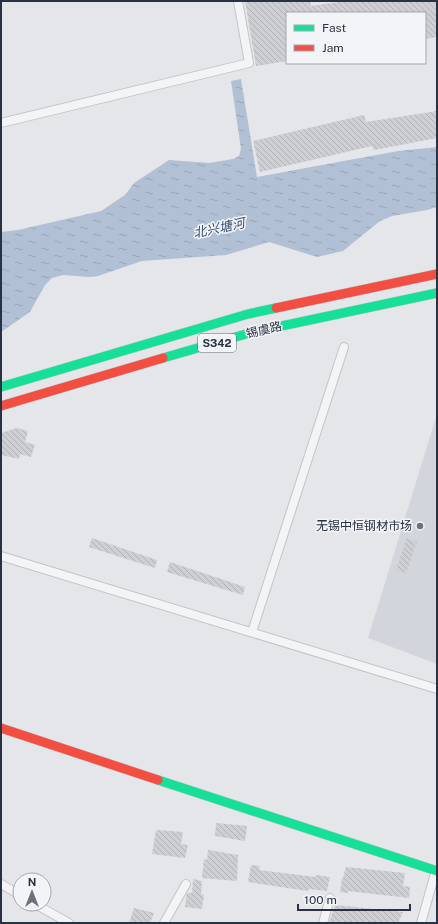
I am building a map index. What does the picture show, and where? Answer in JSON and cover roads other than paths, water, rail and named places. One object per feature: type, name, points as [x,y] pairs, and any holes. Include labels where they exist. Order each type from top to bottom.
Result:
[{"type":"main road","name":"锡虞路","points":[[1,387],[248,314],[437,274]]},
{"type":"main road","name":"锡虞路","points":[[1,406],[253,332],[437,293]]},
{"type":"main road","points":[[1,728],[437,870]]},
{"type":"street","points":[[1,123],[249,63],[238,1]]},
{"type":"street","points":[[252,632],[344,347]]},
{"type":"street","points":[[1,556],[437,689]]},
{"type":"street","points":[[421,923],[437,870]]},
{"type":"street","points":[[1,884],[12,890]]},
{"type":"street","points":[[164,923],[186,884]]},
{"type":"street","points":[[323,923],[330,898]]},
{"type":"street","points":[[49,912],[69,923]]},
{"type":"water","name":"北兴塘河","points":[[241,79],[257,177],[398,151],[437,147],[437,207],[392,216],[380,221],[343,251],[317,257],[269,242],[226,255],[142,261],[98,276],[89,277],[63,275],[52,278],[45,285],[30,312],[1,332],[1,232],[18,230],[101,211],[125,195],[134,183],[169,160],[209,163],[233,159],[239,156],[241,149],[231,81]]},
{"type":"place","name":"无锡中恒钢材市场","points":[[420,526]]}]
